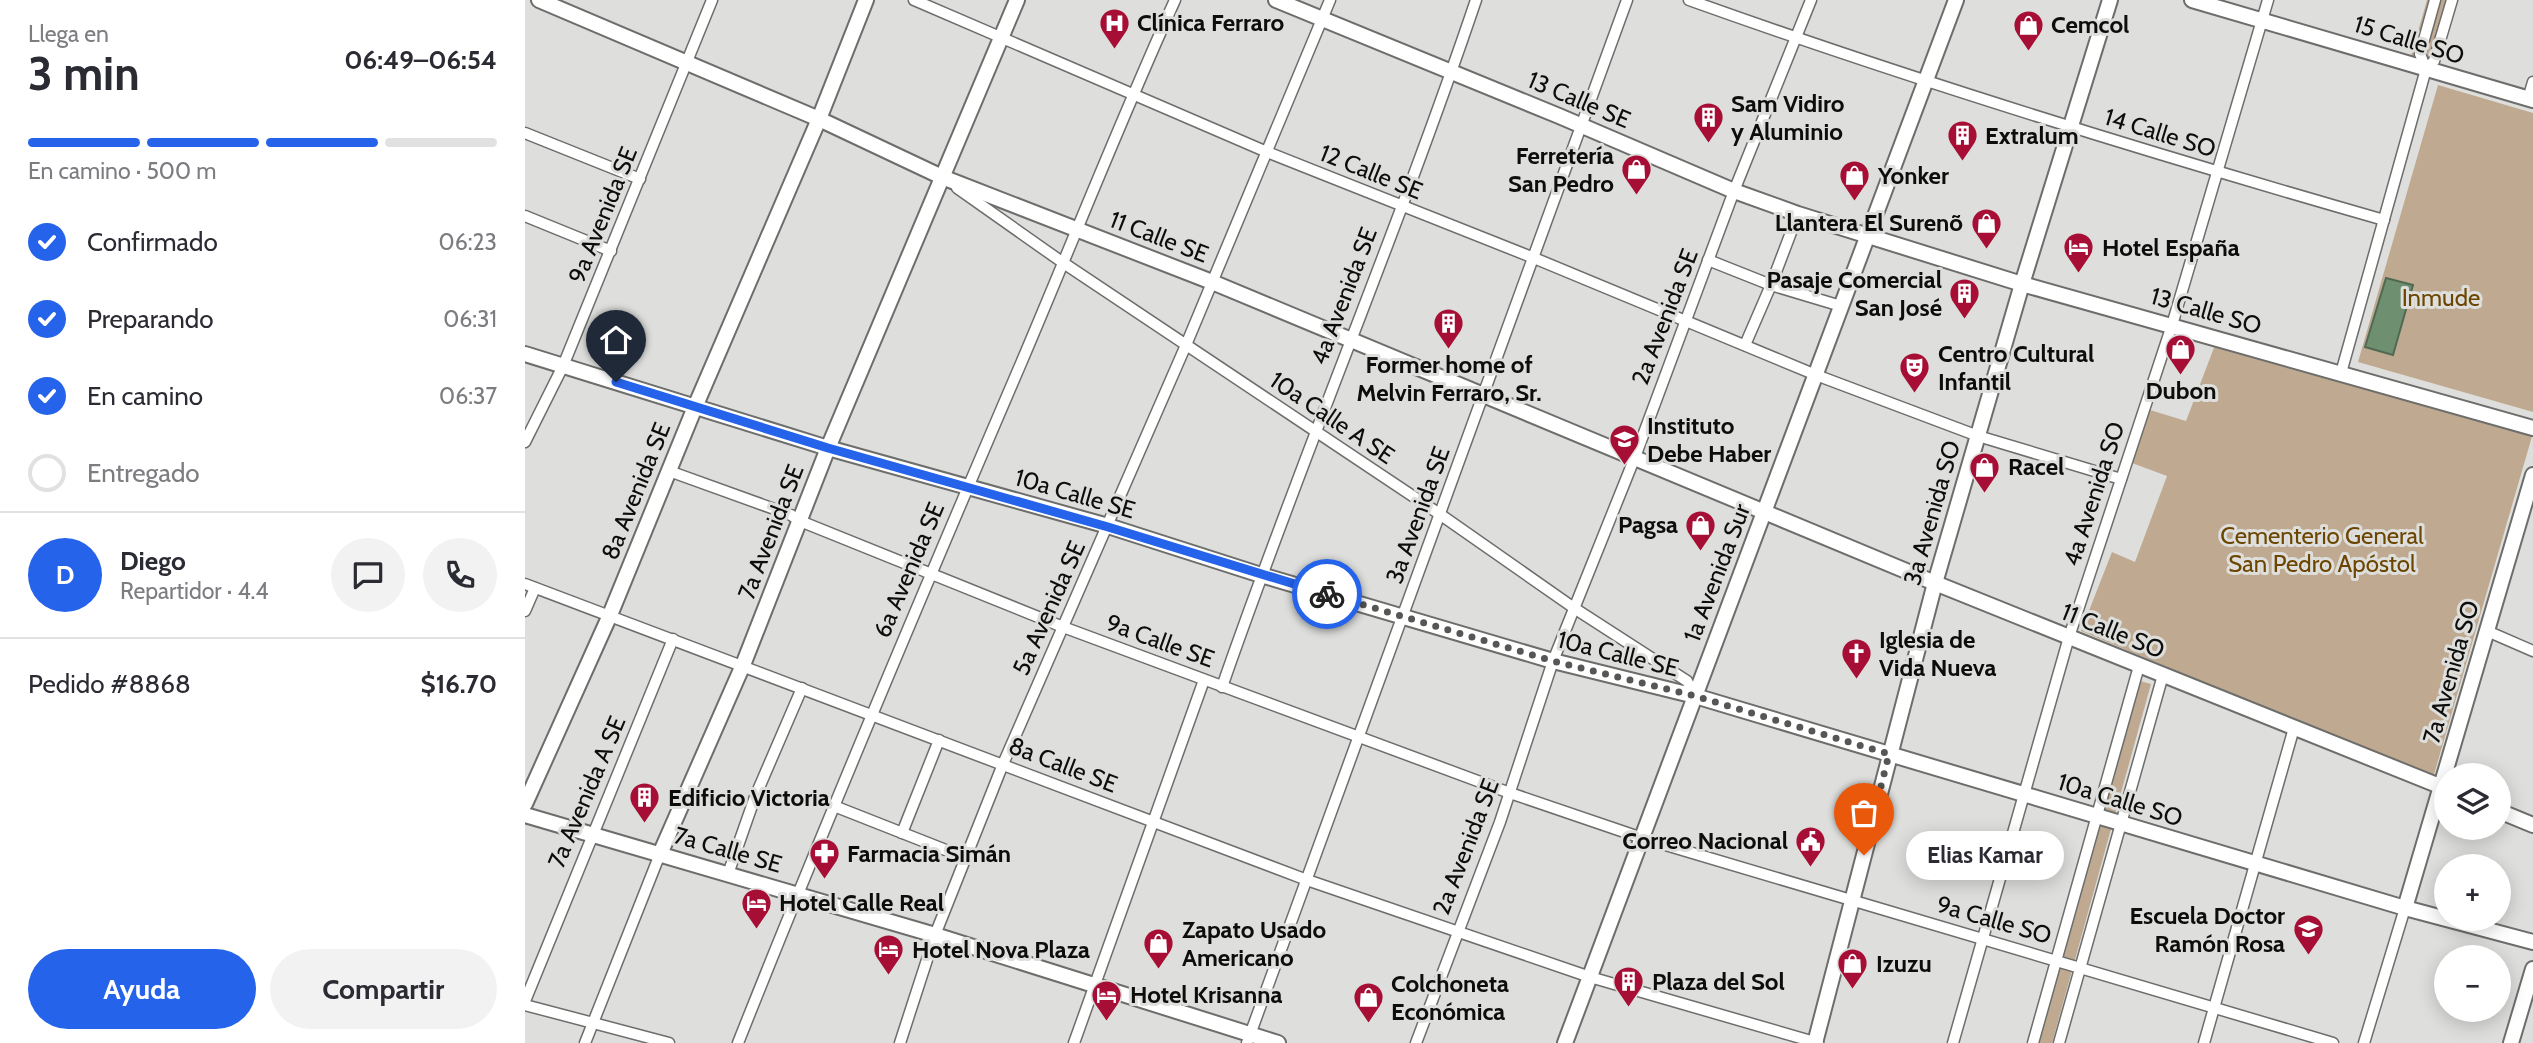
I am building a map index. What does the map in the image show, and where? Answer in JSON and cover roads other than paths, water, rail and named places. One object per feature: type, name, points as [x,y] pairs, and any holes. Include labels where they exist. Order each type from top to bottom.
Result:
[{"type":"street","name":"11 Calle SE","points":[[539,0],[819,119],[942,177],[1213,282],[1765,511]]},
{"type":"street","name":"9a Avenida SE","points":[[525,442],[563,366],[712,0]]},
{"type":"street","name":"8a Avenida SE","points":[[525,804],[610,615],[695,407],[819,119],[866,0]]},
{"type":"street","name":"12 Calle SE","points":[[914,0],[1267,152],[1534,258],[1815,375],[1978,436],[2121,479]]},
{"type":"street","name":"7a Avenida SE","points":[[585,1043],[660,854],[743,665],[828,448],[1017,0]]},
{"type":"street","name":"6a Avenida SE","points":[[738,1043],[929,574],[1132,95],[1175,0]]},
{"type":"street","name":"13 Calle SE","points":[[1276,0],[1452,71],[1734,191],[1868,235]]},
{"type":"street","name":"5a Avenida SE","points":[[900,1043],[935,935],[1003,764],[1213,282],[1330,0]]},
{"type":"street","name":"4a Avenida SE","points":[[1222,687],[1314,431],[1402,207],[1476,0]]},
{"type":"street","name":"3a Avenida SE","points":[[1249,1039],[1627,0]]},
{"type":"street","name":"14 Calle SO","points":[[1689,0],[2071,128],[2384,219]]},
{"type":"street","name":"2a Avenida SE","points":[[1416,1043],[1510,793],[1553,661],[1635,457],[1734,191],[1811,0]]},
{"type":"street","name":"1a Avenida Sur","points":[[1565,1043],[1956,0]]},
{"type":"street","name":"3a Avenida SO","points":[[1817,1043],[1935,583],[2022,284],[2110,0]]},
{"type":"street","name":"15 Calle SO","points":[[2192,0],[2531,100]]},
{"type":"street","name":"4a Avenida SO","points":[[1953,1043],[2069,637],[2172,325],[2268,0]]},
{"type":"street","points":[[2425,69],[2420,54],[2435,0]]},
{"type":"street","points":[[2341,373],[2425,69],[2434,61],[2452,0]]},
{"type":"street","points":[[2531,100],[2533,82]]},
{"type":"street","points":[[525,133],[640,179]]},
{"type":"street","name":"10a Calle A SE","points":[[942,177],[1062,262],[1441,515],[1574,608],[1687,681],[1695,696]]},
{"type":"street","points":[[1745,345],[1772,285],[1798,214]]},
{"type":"street","points":[[525,216],[611,251]]},
{"type":"street","name":"13 Calle SO","points":[[1868,235],[2022,284],[2533,428]]},
{"type":"street","points":[[1708,260],[1772,285],[1841,306]]},
{"type":"street","name":"10a Calle SE","points":[[525,354],[828,448],[1108,527],[1553,661],[1695,696]]},
{"type":"street","name":"9a Calle SE","points":[[669,471],[791,514],[800,521],[929,574],[1222,687],[1510,793],[1642,838]]},
{"type":"street","name":"7a Avenida SO","points":[[2451,763],[2533,475]]},
{"type":"street","name":"11 Calle SO","points":[[1765,511],[1935,583],[2434,784]]},
{"type":"street","points":[[525,611],[530,586]]},
{"type":"street","name":"8a Calle SE","points":[[530,586],[1307,880],[1590,976],[1817,1043]]},
{"type":"street","points":[[2487,631],[2533,651]]},
{"type":"street","name":"7a Avenida A SE","points":[[525,1002],[673,639]]},
{"type":"street","points":[[2033,1043],[2139,666]]},
{"type":"street","points":[[2059,1043],[2163,675]]},
{"type":"street","points":[[1074,1043],[1204,680]]},
{"type":"street","points":[[728,874],[755,797],[802,688]]},
{"type":"street","name":"10a Calle SO","points":[[1695,696],[2255,864],[2533,942]]},
{"type":"street","points":[[2204,1043],[2294,728]]},
{"type":"street","points":[[902,833],[939,740]]},
{"type":"street","points":[[834,806],[966,858]]},
{"type":"street","name":"7a Calle SE","points":[[525,815],[935,935],[1249,1039],[1278,1043]]},
{"type":"street","points":[[2511,816],[2533,825]]},
{"type":"street","name":"7a Avenida SO","points":[[2364,1043],[2434,819]]},
{"type":"street","name":"9a Calle SO","points":[[1642,838],[2333,1043]]},
{"type":"street","points":[[2511,1043],[2533,969]]},
{"type":"street","points":[[525,1002],[669,1043]]},
{"type":"place","name":"Clínica Ferraro","points":[[1114,50]]},
{"type":"place","name":"Cemcol","points":[[2028,52]]},
{"type":"place","name":"Sam Vidiro y Aluminio","points":[[1708,145]]},
{"type":"place","name":"Extralum","points":[[1962,163]]},
{"type":"place","name":"Ferretería San Pedro","points":[[1637,197]]},
{"type":"place","name":"Yonker","points":[[1855,203]]},
{"type":"place","name":"Llantera El Surenõ","points":[[1986,250]]},
{"type":"place","name":"Hotel España","points":[[2079,275]]},
{"type":"place","name":"Pasaje Comercial San José","points":[[1965,321]]},
{"type":"place","name":"Former home of Melvin Ferraro, Sr.","points":[[1449,350]]},
{"type":"place","name":"Dubon","points":[[2181,376]]},
{"type":"place","name":"Centro Cultural Infantil","points":[[1915,395]]},
{"type":"place","name":"Instituto Debe Haber","points":[[1624,467]]},
{"type":"place","name":"Racel","points":[[1985,494]]},
{"type":"place","name":"Pagsa","points":[[1701,552]]},
{"type":"place","name":"Iglesia de Vida Nueva","points":[[1856,681]]},
{"type":"place","name":"Edificio Victoria","points":[[645,825]]},
{"type":"place","name":"Elias Kamar","points":[[1864,855]]},
{"type":"place","name":"Correo Nacional","points":[[1811,868]]},
{"type":"place","name":"Farmacia Simán","points":[[824,881]]},
{"type":"place","name":"Hotel Calle Real","points":[[756,930]]},
{"type":"place","name":"Escuela Doctor Ramón Rosa","points":[[2308,957]]},
{"type":"place","name":"Zapato Usado Americano","points":[[1159,971]]},
{"type":"place","name":"Hotel Nova Plaza","points":[[889,977]]},
{"type":"place","name":"Izuzu","points":[[1853,991]]},
{"type":"place","name":"Plaza del Sol","points":[[1629,1009]]},
{"type":"place","name":"Hotel Krisanna","points":[[1107,1022]]},
{"type":"place","name":"Colchoneta Económica","points":[[1368,1025]]},
{"type":"park label","name":"Inmude","points":[[2441,298]]},
{"type":"park label","name":"Cementerio General San Pedro Apóstol","points":[[2322,550]]}]
